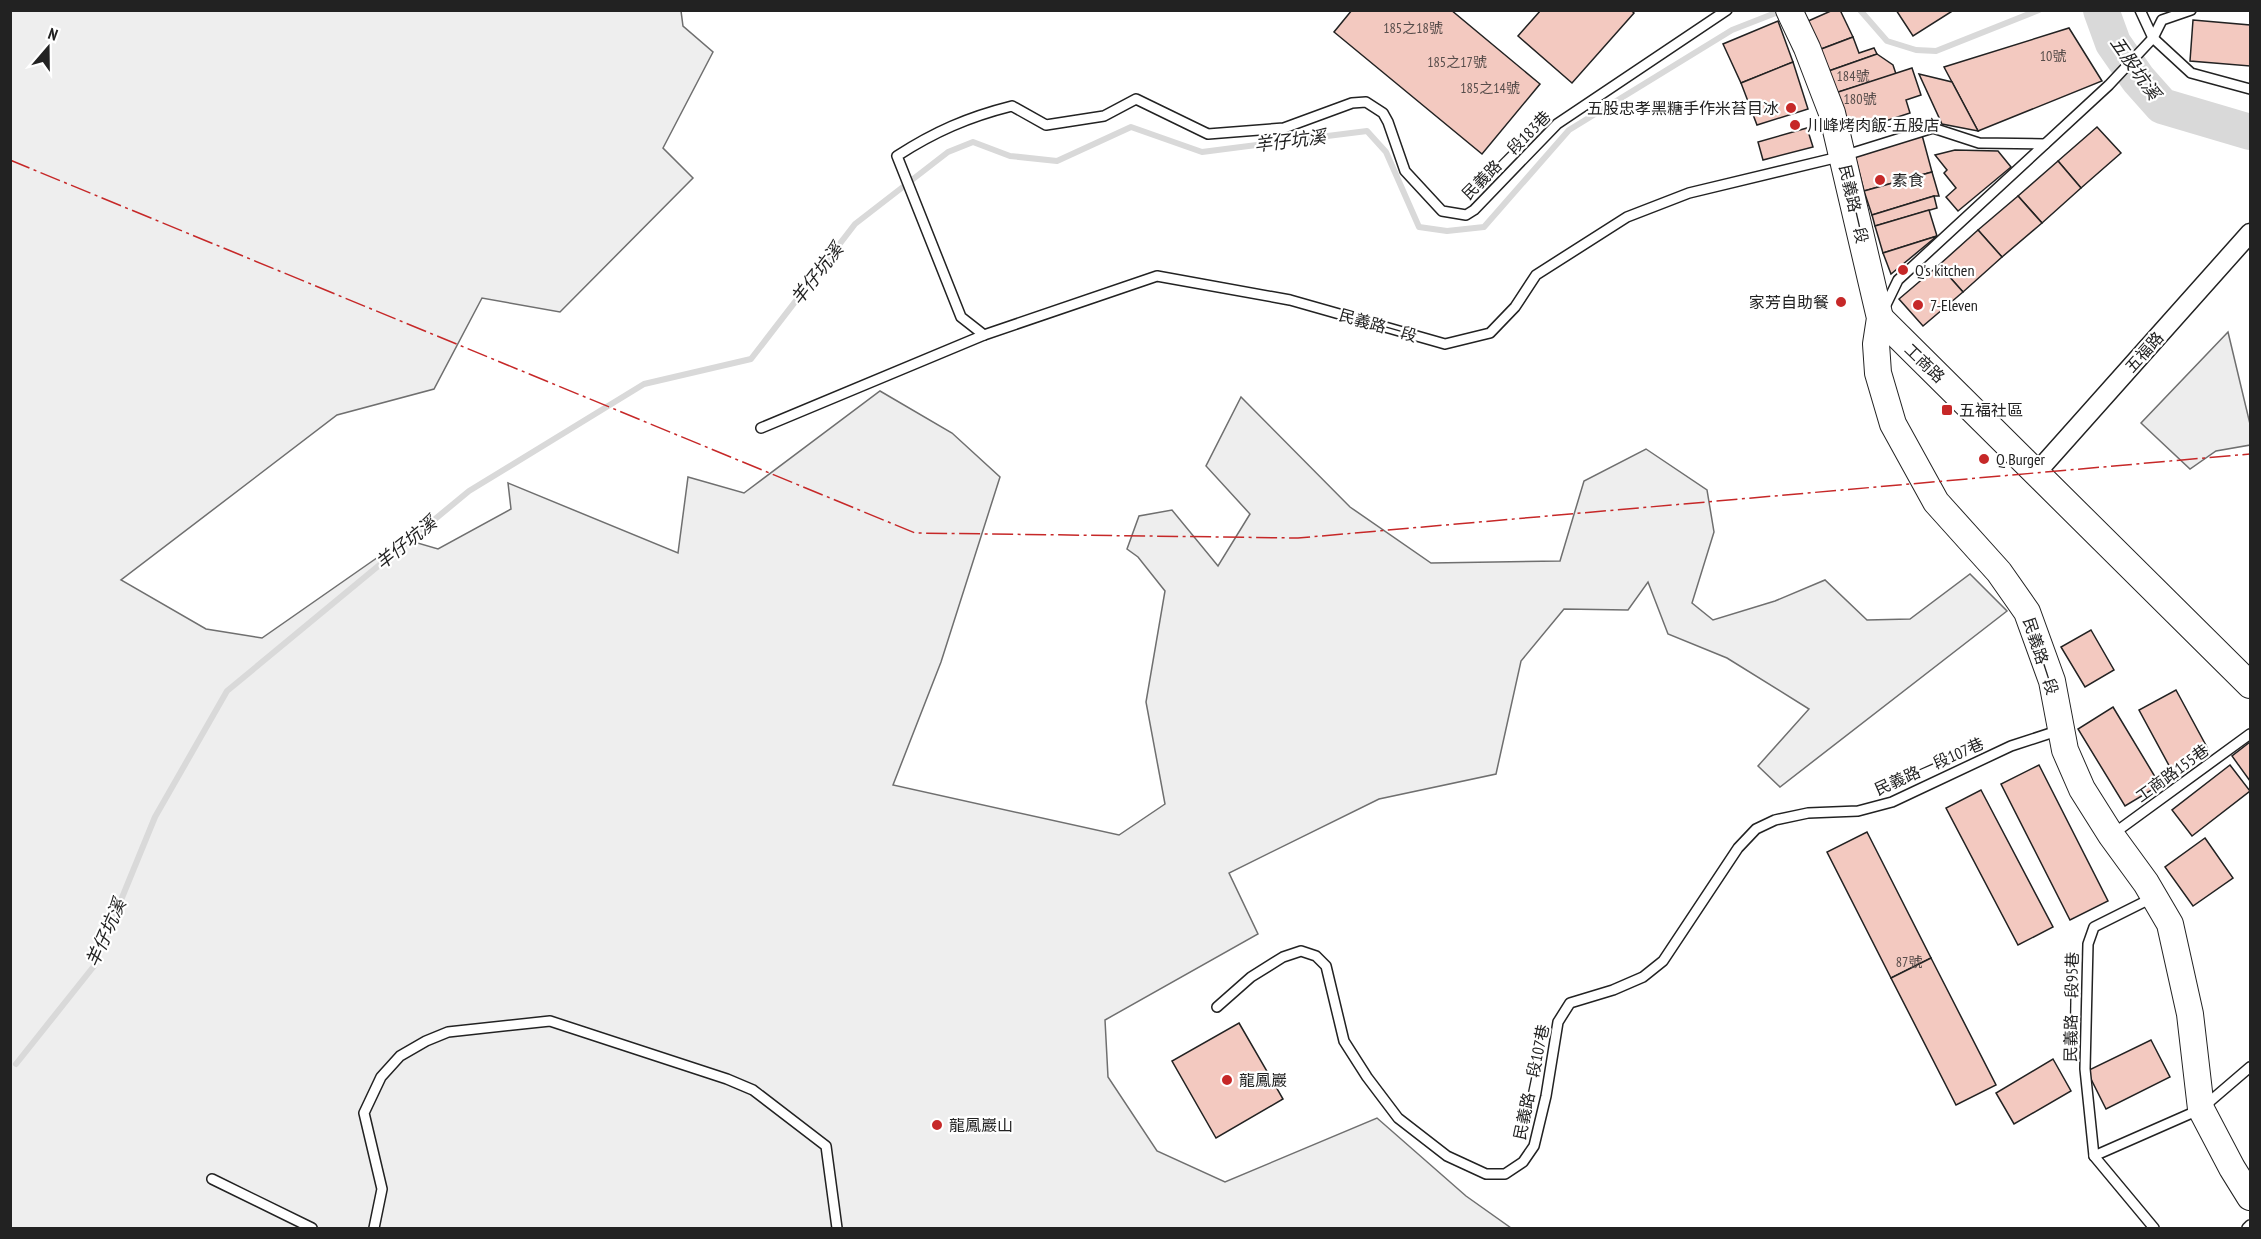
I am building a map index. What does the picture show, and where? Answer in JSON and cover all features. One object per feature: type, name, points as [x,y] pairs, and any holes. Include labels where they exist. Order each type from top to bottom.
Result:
[{"type":"main road","name":"民義路一段","points":[[1789,10],[1807,48],[1832,113],[1843,156],[1880,318],[1876,344],[1878,373],[1893,424],[1936,502],[1999,572],[2027,612],[2052,681],[2065,750],[2082,789],[2111,835],[2146,883],[2170,924],[2190,1014],[2201,1109],[2250,1197]]},
{"type":"main road","name":"工商路","points":[[1880,318],[2250,685]]},
{"type":"street","name":"五福路","points":[[2037,472],[2250,233]]},
{"type":"lane","name":"民義路一段183巷","points":[[984,335],[961,317],[897,156],[930,135],[978,114],[1012,106],[1046,125],[1104,116],[1136,99],[1208,134],[1284,128],[1352,103],[1366,102],[1383,113],[1405,171],[1425,194],[1442,212],[1466,214],[1474,210],[1557,124],[1727,10]]},
{"type":"lane","points":[[2140,10],[2153,38],[2191,73],[2250,89]]},
{"type":"lane","points":[[1880,318],[1898,280],[2109,86],[2115,76],[2153,38],[2162,20],[2191,10]]},
{"type":"lane","points":[[1843,156],[1933,128],[1979,143],[2045,144]]},
{"type":"lane","name":"民義路一段","points":[[761,428],[984,335],[1157,276],[1290,300],[1445,344],[1490,333],[1515,307],[1536,275],[1627,217],[1689,194],[1843,156]]},
{"type":"lane","name":"民義路一段107巷","points":[[1217,1007],[1251,977],[1284,957],[1301,951],[1316,956],[1326,966],[1344,1041],[1367,1077],[1398,1118],[1447,1155],[1486,1174],[1505,1174],[1523,1162],[1534,1146],[1546,1096],[1558,1022],[1570,1003],[1613,990],[1643,977],[1663,961],[1738,848],[1756,829],[1775,820],[1808,813],[1858,811],[1892,802],[2011,746],[2060,730]]},
{"type":"lane","name":"工商路155巷","points":[[2111,835],[2250,734]]},
{"type":"lane","name":"民義路一段95巷","points":[[2094,1156],[2085,1069],[2088,944],[2094,927],[2155,897]]},
{"type":"lane","points":[[374,1228],[382,1189],[364,1113],[381,1077],[400,1056],[448,1032],[550,1021],[727,1079],[753,1090],[826,1146],[837,1228]]},
{"type":"lane","points":[[2154,1228],[2094,1156],[2201,1109],[2250,1067]]},
{"type":"lane","points":[[212,1179],[312,1228]]},
{"type":"lane","points":[[2247,1228],[2250,1225]]},
{"type":"shaded area","points":[[10,11],[681,11],[683,26],[713,52],[663,148],[693,178],[560,312],[482,298],[434,389],[337,415],[121,580],[206,629],[262,638],[404,539],[438,549],[511,509],[508,483],[678,553],[688,477],[744,493],[880,391],[952,433],[1000,477],[941,662],[893,785],[1119,835],[1165,804],[1146,702],[1165,591],[1138,557],[1127,549],[1139,516],[1172,510],[1218,566],[1250,514],[1206,466],[1241,397],[1350,507],[1431,563],[1560,561],[1584,481],[1646,449],[1707,490],[1714,532],[1692,603],[1713,620],[1775,601],[1825,580],[1867,620],[1910,619],[1970,574],[2007,611],[1780,787],[1758,766],[1809,709],[1727,658],[1668,634],[1648,582],[1628,610],[1564,609],[1521,661],[1496,774],[1379,799],[1229,873],[1258,934],[1105,1020],[1108,1077],[1157,1151],[1225,1182],[1377,1118],[1466,1196],[1511,1228],[11,1228]]},
{"type":"shaded area","points":[[2228,332],[2250,424],[2250,445],[2216,451],[2190,469],[2141,423]]},
{"type":"building","points":[[1352,10],[1451,10],[1540,84],[1482,154],[1334,32]]},
{"type":"building","points":[[1541,10],[1631,10],[1634,13],[1572,83],[1518,36]]},
{"type":"building","points":[[1833,10],[1840,10],[1853,37],[1816,51],[1806,22]]},
{"type":"building","points":[[1896,10],[1954,10],[1913,36]]},
{"type":"building","points":[[2193,20],[2250,25],[2250,66],[2190,61]]},
{"type":"building","points":[[1778,21],[1793,62],[1741,83],[1723,44]]},
{"type":"building","points":[[2069,28],[2102,81],[1978,131],[1944,67]]},
{"type":"building","points":[[1853,37],[1859,53],[1874,48],[1877,54],[1823,73],[1816,51]]},
{"type":"building","points":[[1877,54],[1893,65],[1896,74],[1829,95],[1823,73]]},
{"type":"building","points":[[1793,62],[1808,109],[1757,125],[1741,83]]},
{"type":"building","points":[[1912,68],[1921,95],[1906,100],[1910,113],[1842,135],[1829,95]]},
{"type":"building","points":[[1919,74],[1952,82],[1978,131],[1942,124]]},
{"type":"building","points":[[2097,127],[2121,153],[2081,188],[2058,161]]},
{"type":"building","points":[[1807,128],[1813,147],[1763,160],[1758,142]]},
{"type":"building","points":[[1922,135],[1932,172],[1864,191],[1854,152]]},
{"type":"building","points":[[1955,150],[1998,151],[2011,167],[1958,211],[1946,197],[1956,188],[1944,173],[1947,170],[1935,155]]},
{"type":"building","points":[[2058,161],[2081,188],[2042,223],[2018,196]]},
{"type":"building","points":[[1932,172],[1939,196],[1872,215],[1864,191]]},
{"type":"building","points":[[1934,196],[1937,208],[1875,226],[1872,215]]},
{"type":"building","points":[[2018,196],[2042,223],[2002,257],[1978,230]]},
{"type":"building","points":[[1929,210],[1937,236],[1883,253],[1875,226]]},
{"type":"building","points":[[1978,230],[2002,257],[1963,292],[1939,265]]},
{"type":"building","points":[[1937,236],[1891,274],[1883,253]]},
{"type":"building","points":[[1939,265],[1963,292],[1923,326],[1899,299]]},
{"type":"building","points":[[2091,630],[2114,670],[2085,687],[2061,647]]},
{"type":"building","points":[[2176,690],[2209,751],[2172,771],[2139,710]]},
{"type":"building","points":[[2113,707],[2160,785],[2125,806],[2078,729]]},
{"type":"building","points":[[2250,742],[2250,781],[2232,756]]},
{"type":"building","points":[[2039,765],[2108,901],[2070,920],[2001,784]]},
{"type":"building","points":[[2230,765],[2250,791],[2192,836],[2172,810]]},
{"type":"building","points":[[1981,790],[2053,927],[2018,945],[1946,808]]},
{"type":"building","points":[[1867,832],[1931,958],[1891,978],[1827,852]]},
{"type":"building","points":[[2205,838],[2233,878],[2193,906],[2165,867]]},
{"type":"building","points":[[1931,958],[1996,1085],[1956,1105],[1891,978]]},
{"type":"building","name":"龍鳳巖","points":[[1239,1023],[1283,1099],[1216,1138],[1172,1061]]},
{"type":"building","points":[[2151,1040],[2170,1077],[2106,1109],[2087,1071]]},
{"type":"building","points":[[2053,1059],[2071,1091],[2014,1124],[1996,1093]]},
{"type":"waterway","name":"羊仔坑溪","points":[[16,1064],[94,966],[155,817],[227,691],[469,491],[644,384],[751,359],[855,224],[948,152],[973,142],[1010,156],[1057,161],[1131,127],[1202,152],[1367,131],[1386,152],[1419,227],[1447,231],[1484,227],[1569,130],[1732,30],[1783,10]]},
{"type":"waterway","name":"羊仔坑溪","points":[[1860,10],[1887,41],[1916,50],[1936,51],[2039,10]]},
{"type":"waterway","name":"五股坑溪","points":[[2101,10],[2113,43],[2138,79],[2162,106],[2250,132]]},
{"type":"power","points":[[10,160],[915,533],[1298,538],[2250,454]]},
{"type":"place","name":"五股忠孝黑糖手作米苔目冰","points":[[1791,108]]},
{"type":"place","name":"川峰烤肉飯-五股店","points":[[1795,125]]},
{"type":"place","name":"素食","points":[[1880,180]]},
{"type":"place","name":"Q's kitchen","points":[[1903,270]]},
{"type":"place","name":"家芳自助餐","points":[[1841,302]]},
{"type":"place","name":"7-Eleven","points":[[1918,305]]},
{"type":"place","name":"五福社區","points":[[1947,410]]},
{"type":"place","name":"Q Burger","points":[[1984,459]]},
{"type":"place","name":"龍鳳巖","points":[[1227,1080]]},
{"type":"place","name":"龍鳳巖山","points":[[937,1125]]}]
